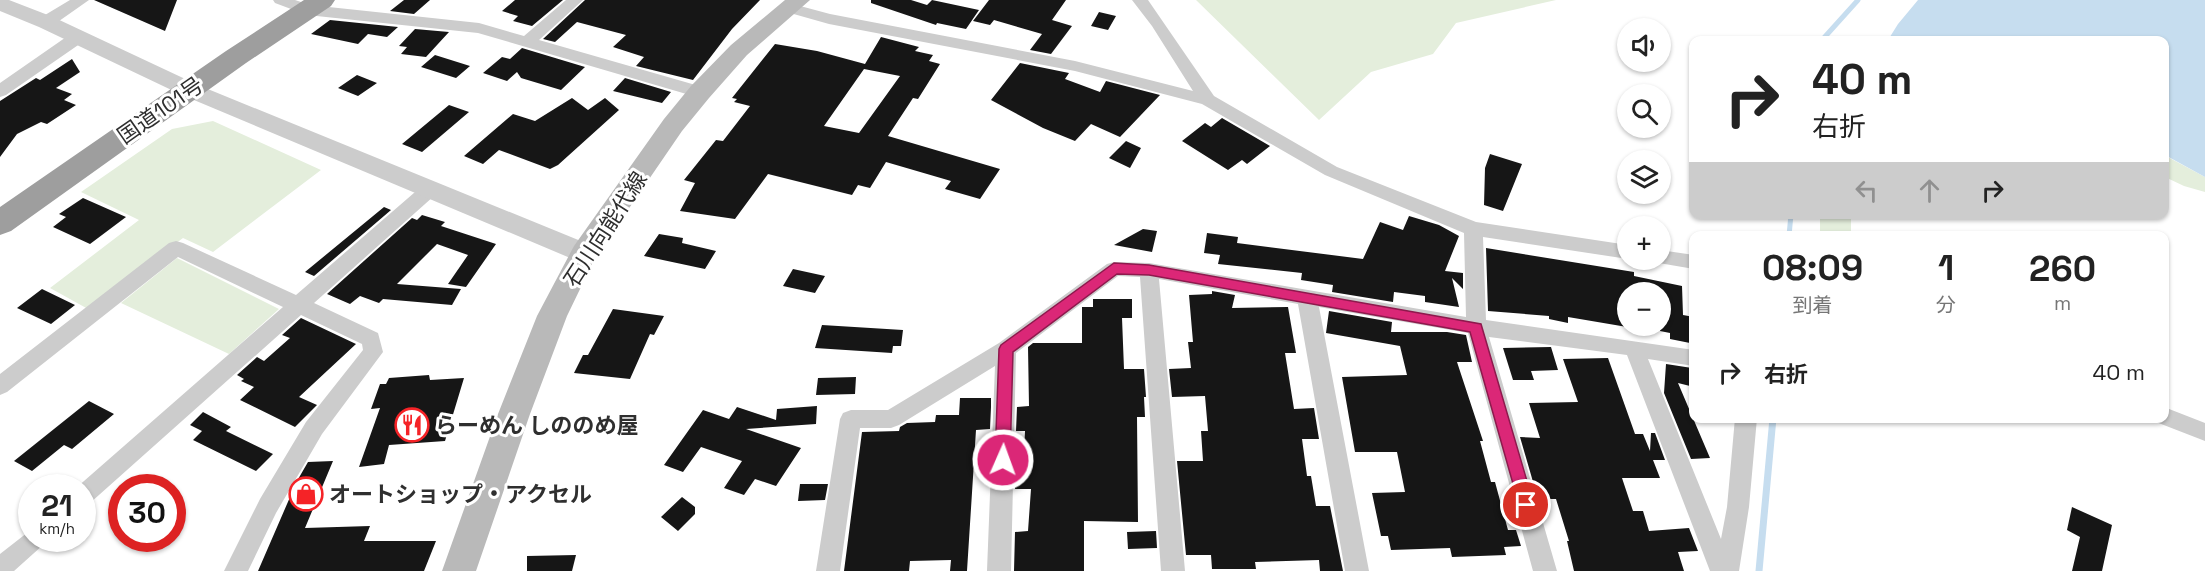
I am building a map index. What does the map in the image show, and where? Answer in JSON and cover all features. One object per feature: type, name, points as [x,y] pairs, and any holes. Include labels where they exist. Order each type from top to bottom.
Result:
[{"type":"highway","name":"国道101号","points":[[0,223],[315,5]]},
{"type":"main road","name":"石川向能代線","points":[[459,571],[514,414],[552,316],[584,253],[673,125],[700,92],[739,50],[794,4]]},
{"type":"street","points":[[46,22],[81,0]]},
{"type":"street","points":[[281,0],[479,28],[700,92]]},
{"type":"street","points":[[527,42],[575,0]]},
{"type":"street","points":[[1140,0],[1158,23],[1208,100]]},
{"type":"street","points":[[0,4],[46,22],[190,90],[428,191],[584,253]]},
{"type":"street","points":[[794,4],[829,19],[1075,66],[1208,100],[1331,171],[1473,229],[1617,250]]},
{"type":"street","points":[[0,91],[78,38]]},
{"type":"street","points":[[96,484],[428,191]]},
{"type":"street","points":[[1473,229],[1476,327],[1545,571]]},
{"type":"street","points":[[0,386],[176,248],[371,339],[373,352],[314,428],[268,506],[236,571]]},
{"type":"street","points":[[1671,259],[1689,261]]},
{"type":"street","points":[[828,571],[851,419],[891,420],[1006,349],[1114,268],[1149,270],[1476,327],[1689,357]]},
{"type":"street","points":[[1149,270],[1173,571]]},
{"type":"street","points":[[1307,297],[1357,571]]},
{"type":"street","points":[[1634,348],[1722,571]]},
{"type":"street","points":[[999,571],[1006,349]]},
{"type":"street","points":[[2169,418],[2205,432]]},
{"type":"street","points":[[1727,571],[1738,507],[1746,423]]},
{"type":"street","points":[[0,569],[19,552]]},
{"type":"green space","points":[[1196,0],[1556,0],[1456,23],[1433,54],[1371,72],[1319,120]]},
{"type":"green space","points":[[213,121],[321,170],[213,252],[183,238],[88,309],[50,288],[139,220],[81,192],[172,129]]},
{"type":"green space","points":[[2169,158],[2205,177],[2205,192],[2169,179]]},
{"type":"green space","points":[[1820,219],[1851,219],[1851,231],[1820,231]]},
{"type":"green space","points":[[177,258],[279,309],[229,354],[121,303]]},
{"type":"water","points":[[1918,0],[2205,0],[2205,177],[2169,157],[2169,36],[1890,36]]},
{"type":"building","points":[[94,0],[177,0],[165,31]]},
{"type":"building","points":[[404,0],[430,0],[414,14],[390,11]]},
{"type":"building","points":[[515,0],[563,0],[532,26],[513,21],[518,16],[502,11]]},
{"type":"building","points":[[585,0],[760,0],[732,29],[693,80],[636,66],[644,57],[613,47],[626,35],[577,22],[555,42],[543,39]]},
{"type":"building","points":[[871,0],[911,0],[927,5],[932,0],[979,10],[966,29],[937,23],[936,25],[871,3]]},
{"type":"building","points":[[989,0],[1066,0],[1052,20],[1072,26],[1051,54],[1030,50],[1042,34],[994,20],[990,25],[973,21]]},
{"type":"building","points":[[1099,12],[1116,16],[1108,30],[1091,26]]},
{"type":"building","points":[[330,20],[398,27],[387,37],[368,34],[358,44],[311,34]]},
{"type":"building","points":[[415,29],[449,32],[426,57],[401,54],[407,47],[399,46]]},
{"type":"building","points":[[881,37],[919,47],[915,51],[933,55],[929,61],[940,64],[918,99],[913,98],[888,136],[1000,169],[980,199],[945,189],[951,181],[886,162],[870,188],[858,185],[852,195],[768,174],[735,219],[680,211],[695,183],[684,180],[716,140],[723,141],[750,106],[734,102],[737,99],[732,98],[775,44],[817,51],[865,64]],"holes":[[[864,69],[900,76],[859,133],[824,126]]]},
{"type":"building","points":[[522,48],[585,67],[561,90],[521,78],[517,72],[507,81],[483,73],[502,57],[510,59]]},
{"type":"building","points":[[435,55],[470,66],[456,78],[421,67]]},
{"type":"building","points":[[72,59],[80,72],[56,88],[72,94],[64,100],[76,105],[47,124],[41,122],[17,134],[0,157],[0,101],[36,78],[40,80]]},
{"type":"building","points":[[1020,63],[1069,73],[1065,79],[1100,92],[1106,81],[1160,95],[1120,137],[1091,124],[1075,141],[1043,128],[991,100]]},
{"type":"building","points":[[357,75],[377,83],[358,96],[338,88]]},
{"type":"building","points":[[625,78],[671,92],[662,103],[613,91]]},
{"type":"building","points":[[572,98],[588,110],[605,98],[619,110],[558,165],[550,169],[499,150],[483,164],[464,156],[513,114],[535,121]]},
{"type":"building","points":[[449,105],[469,112],[422,152],[402,144]]},
{"type":"building","points":[[1222,118],[1270,146],[1247,164],[1242,160],[1228,170],[1182,141],[1205,123],[1211,127]]},
{"type":"building","points":[[1126,141],[1141,148],[1130,168],[1109,158]]},
{"type":"building","points":[[1490,154],[1522,164],[1503,211],[1484,205],[1485,168]]},
{"type":"building","points":[[83,198],[126,217],[90,244],[53,227],[66,217],[59,214]]},
{"type":"building","points":[[384,207],[391,210],[314,276],[305,272]]},
{"type":"building","points":[[422,215],[445,222],[441,226],[496,244],[466,287],[448,284],[468,255],[437,244],[397,284],[461,289],[452,305],[383,299],[379,303],[360,296],[350,304],[327,294],[412,218],[417,220]]},
{"type":"building","points":[[1409,216],[1439,225],[1459,236],[1445,271],[1463,273],[1463,289],[1452,278],[1459,307],[1425,302],[1425,296],[1394,292],[1393,302],[1332,292],[1333,285],[1301,280],[1302,273],[1218,264],[1220,255],[1204,253],[1207,233],[1238,237],[1237,243],[1363,259],[1380,222],[1403,230]]},
{"type":"building","points":[[1143,229],[1157,231],[1152,252],[1114,245]]},
{"type":"building","points":[[659,234],[683,238],[682,243],[716,251],[705,269],[644,256]]},
{"type":"building","points":[[1486,248],[1634,272],[1634,276],[1663,282],[1617,282],[1617,325],[1568,317],[1568,323],[1549,319],[1549,316],[1488,311]]},
{"type":"building","points":[[793,269],[825,276],[815,293],[783,286]]},
{"type":"building","points":[[1671,284],[1682,286],[1683,315],[1689,316],[1689,343],[1670,339]]},
{"type":"building","points":[[42,289],[75,305],[51,324],[17,308]]},
{"type":"building","points":[[1212,291],[1235,295],[1232,308],[1288,307],[1296,353],[1285,353],[1294,409],[1314,408],[1319,439],[1302,439],[1307,476],[1311,476],[1316,506],[1330,506],[1343,571],[1320,571],[1319,560],[1255,562],[1256,569],[1212,569],[1211,555],[1186,555],[1177,461],[1203,461],[1201,431],[1208,431],[1205,396],[1172,397],[1169,369],[1191,368],[1188,342],[1193,342],[1189,295],[1212,294]]},
{"type":"building","points":[[1093,299],[1132,299],[1132,318],[1122,318],[1124,369],[1144,369],[1146,397],[1144,397],[1145,417],[1137,417],[1138,522],[1084,521],[1084,571],[1014,571],[1015,532],[1028,531],[1031,489],[1015,489],[1015,474],[1023,474],[1025,431],[1016,431],[1017,407],[1029,406],[1028,347],[1033,343],[1082,343],[1082,307],[1093,307]]},
{"type":"building","points":[[613,309],[664,316],[654,335],[650,334],[630,379],[574,373],[583,355],[588,355]]},
{"type":"building","points":[[1329,311],[1392,322],[1391,332],[1447,332],[1466,335],[1472,362],[1457,362],[1483,441],[1480,441],[1491,482],[1495,482],[1508,530],[1516,530],[1521,546],[1504,547],[1506,555],[1452,557],[1450,548],[1391,550],[1388,536],[1381,536],[1372,493],[1405,492],[1397,452],[1355,452],[1342,377],[1407,375],[1400,346],[1326,333]]},
{"type":"building","points":[[301,318],[356,344],[299,397],[317,405],[295,427],[240,400],[254,387],[241,381],[244,379],[237,375],[257,357],[264,361],[290,338],[282,335]]},
{"type":"building","points":[[822,325],[903,330],[901,346],[893,346],[892,353],[815,348]]},
{"type":"building","points":[[1551,347],[1558,370],[1531,371],[1534,380],[1513,380],[1503,348]]},
{"type":"building","points":[[1608,358],[1635,434],[1643,434],[1650,451],[1651,433],[1655,433],[1665,460],[1653,460],[1660,478],[1622,478],[1633,511],[1643,511],[1649,531],[1689,528],[1698,551],[1678,552],[1684,571],[1574,571],[1567,541],[1569,541],[1556,499],[1538,499],[1520,437],[1540,438],[1529,403],[1578,402],[1563,359]]},
{"type":"building","points":[[1666,364],[1689,368],[1689,386],[1678,383],[1689,409],[1689,423],[1695,423],[1710,458],[1691,459],[1664,393]]},
{"type":"building","name":"らーめん しののめ屋","points":[[429,375],[430,380],[464,378],[445,441],[389,445],[384,464],[359,467],[380,408],[371,409],[380,384],[386,384],[389,378]]},
{"type":"building","points":[[856,377],[855,394],[816,395],[818,378]]},
{"type":"building","points":[[960,398],[991,398],[990,429],[976,430],[967,571],[950,571],[951,560],[910,561],[909,571],[844,571],[862,432],[899,431],[900,427],[907,423],[935,422],[936,415],[959,415]]},
{"type":"building","points":[[89,401],[114,414],[72,449],[64,445],[32,471],[14,461]]},
{"type":"building","points":[[817,406],[816,424],[746,429],[801,448],[776,486],[755,479],[744,495],[724,488],[742,461],[701,447],[683,472],[664,465],[703,410],[729,419],[737,407],[776,420],[777,409]]},
{"type":"building","points":[[203,412],[231,427],[226,431],[273,454],[256,471],[193,440],[202,431],[190,425]]},
{"type":"building","points":[[333,461],[305,528],[370,526],[364,541],[436,541],[424,571],[258,571],[297,481],[308,462]]},
{"type":"building","points":[[800,484],[828,484],[825,500],[798,501]]},
{"type":"building","points":[[682,497],[695,507],[695,514],[678,531],[661,517]]},
{"type":"building","points":[[2072,507],[2112,525],[2102,571],[2072,571],[2080,537],[2067,530]]},
{"type":"building","points":[[1156,531],[1157,548],[1128,549],[1127,532]]},
{"type":"building","points":[[576,555],[572,571],[527,571],[527,556]]},
{"type":"waterway","points":[[1826,36],[1858,0]]},
{"type":"waterway","points":[[1789,231],[1791,219]]},
{"type":"waterway","points":[[1759,571],[1773,423]]},
{"type":"place","name":"らーめん しののめ屋","points":[[412,425]]},
{"type":"place","name":"オートショップ・アクセル","points":[[306,494]]},
{"type":"route","points":[[1003,460],[1006,349],[1114,268],[1149,270],[1476,327],[1526,505]]}]
